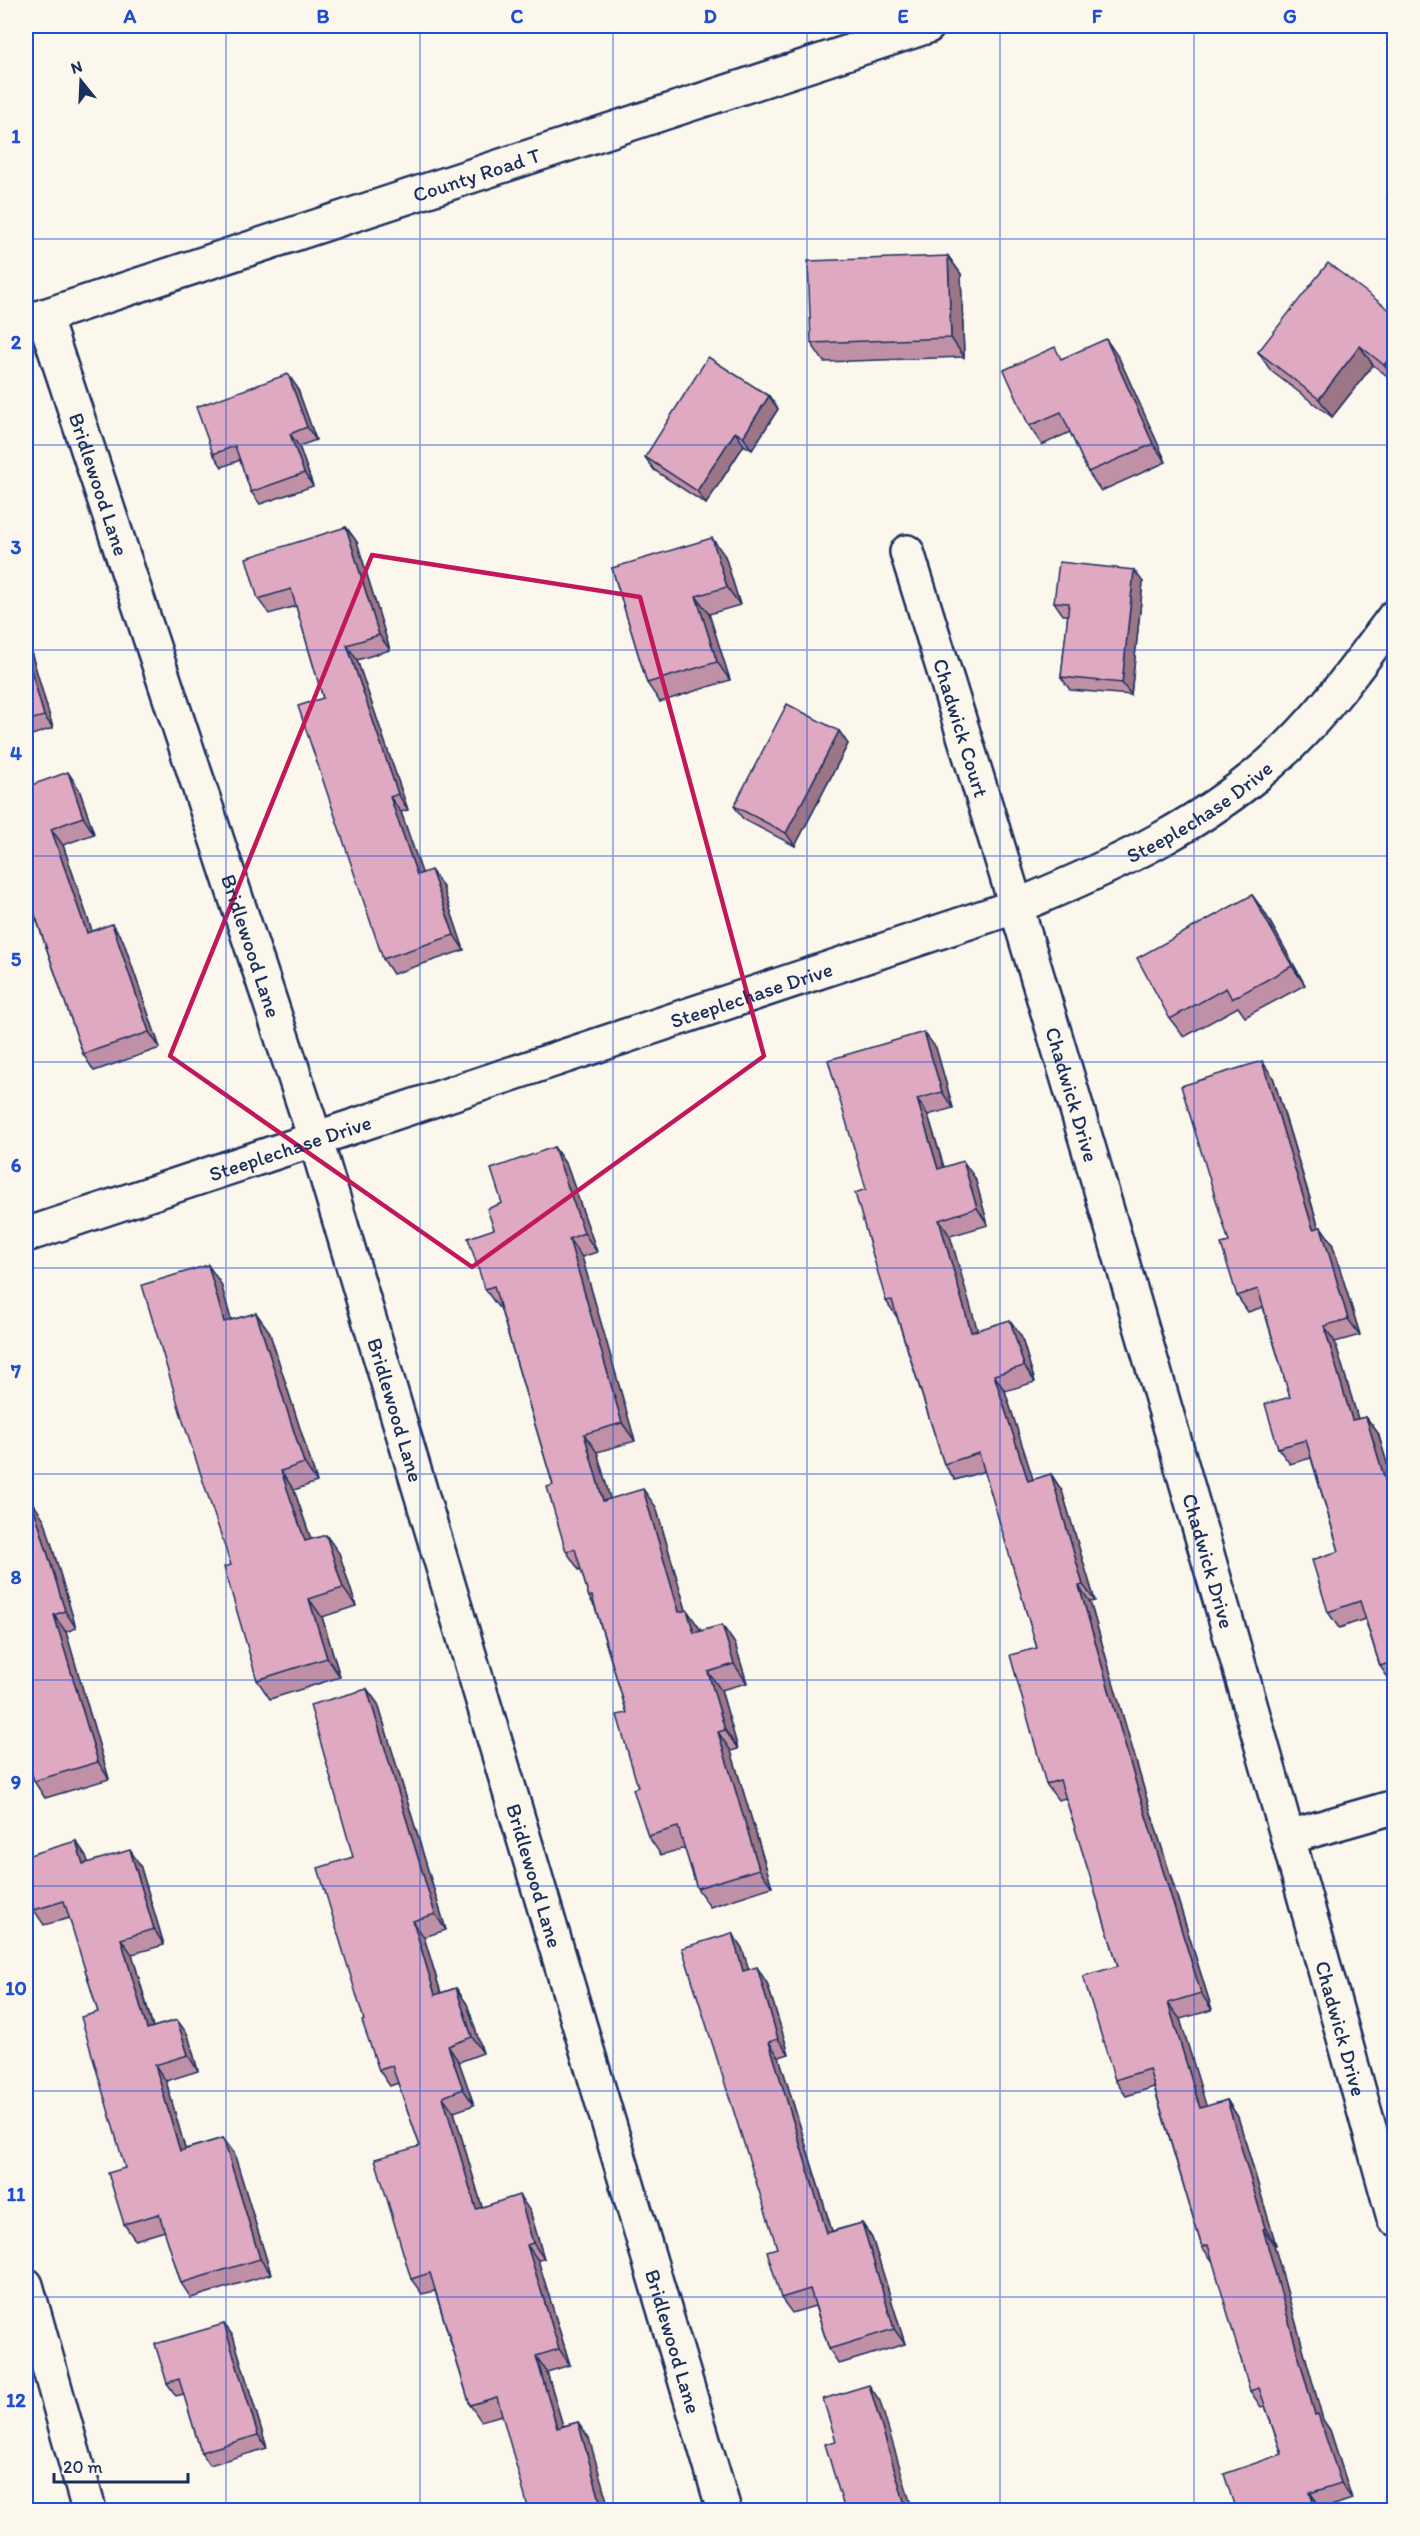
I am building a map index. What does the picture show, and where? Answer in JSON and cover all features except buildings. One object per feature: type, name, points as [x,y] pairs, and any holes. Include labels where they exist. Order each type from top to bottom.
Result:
[{"type":"street","name":"County Road T","points":[[35,319],[928,26]]},
{"type":"street","name":"Bridlewood Lane","points":[[35,319],[316,1141],[723,2511]]},
{"type":"street","name":"Chadwick Court","points":[[906,552],[1017,906]]},
{"type":"street","name":"Steeplechase Drive","points":[[26,1235],[316,1141],[415,1105],[1017,906],[1079,880],[1173,835],[1234,794],[1291,744],[1341,687],[1395,617]]},
{"type":"street","name":"Chadwick Drive","points":[[1017,906],[1289,1837],[1395,2218]]},
{"type":"street","points":[[1289,1837],[1395,1807]]},
{"type":"street","points":[[26,2285],[89,2511]]},
{"type":"highlighted area","points":[[372,555],[640,597],[764,1056],[472,1267],[170,1056]]}]
